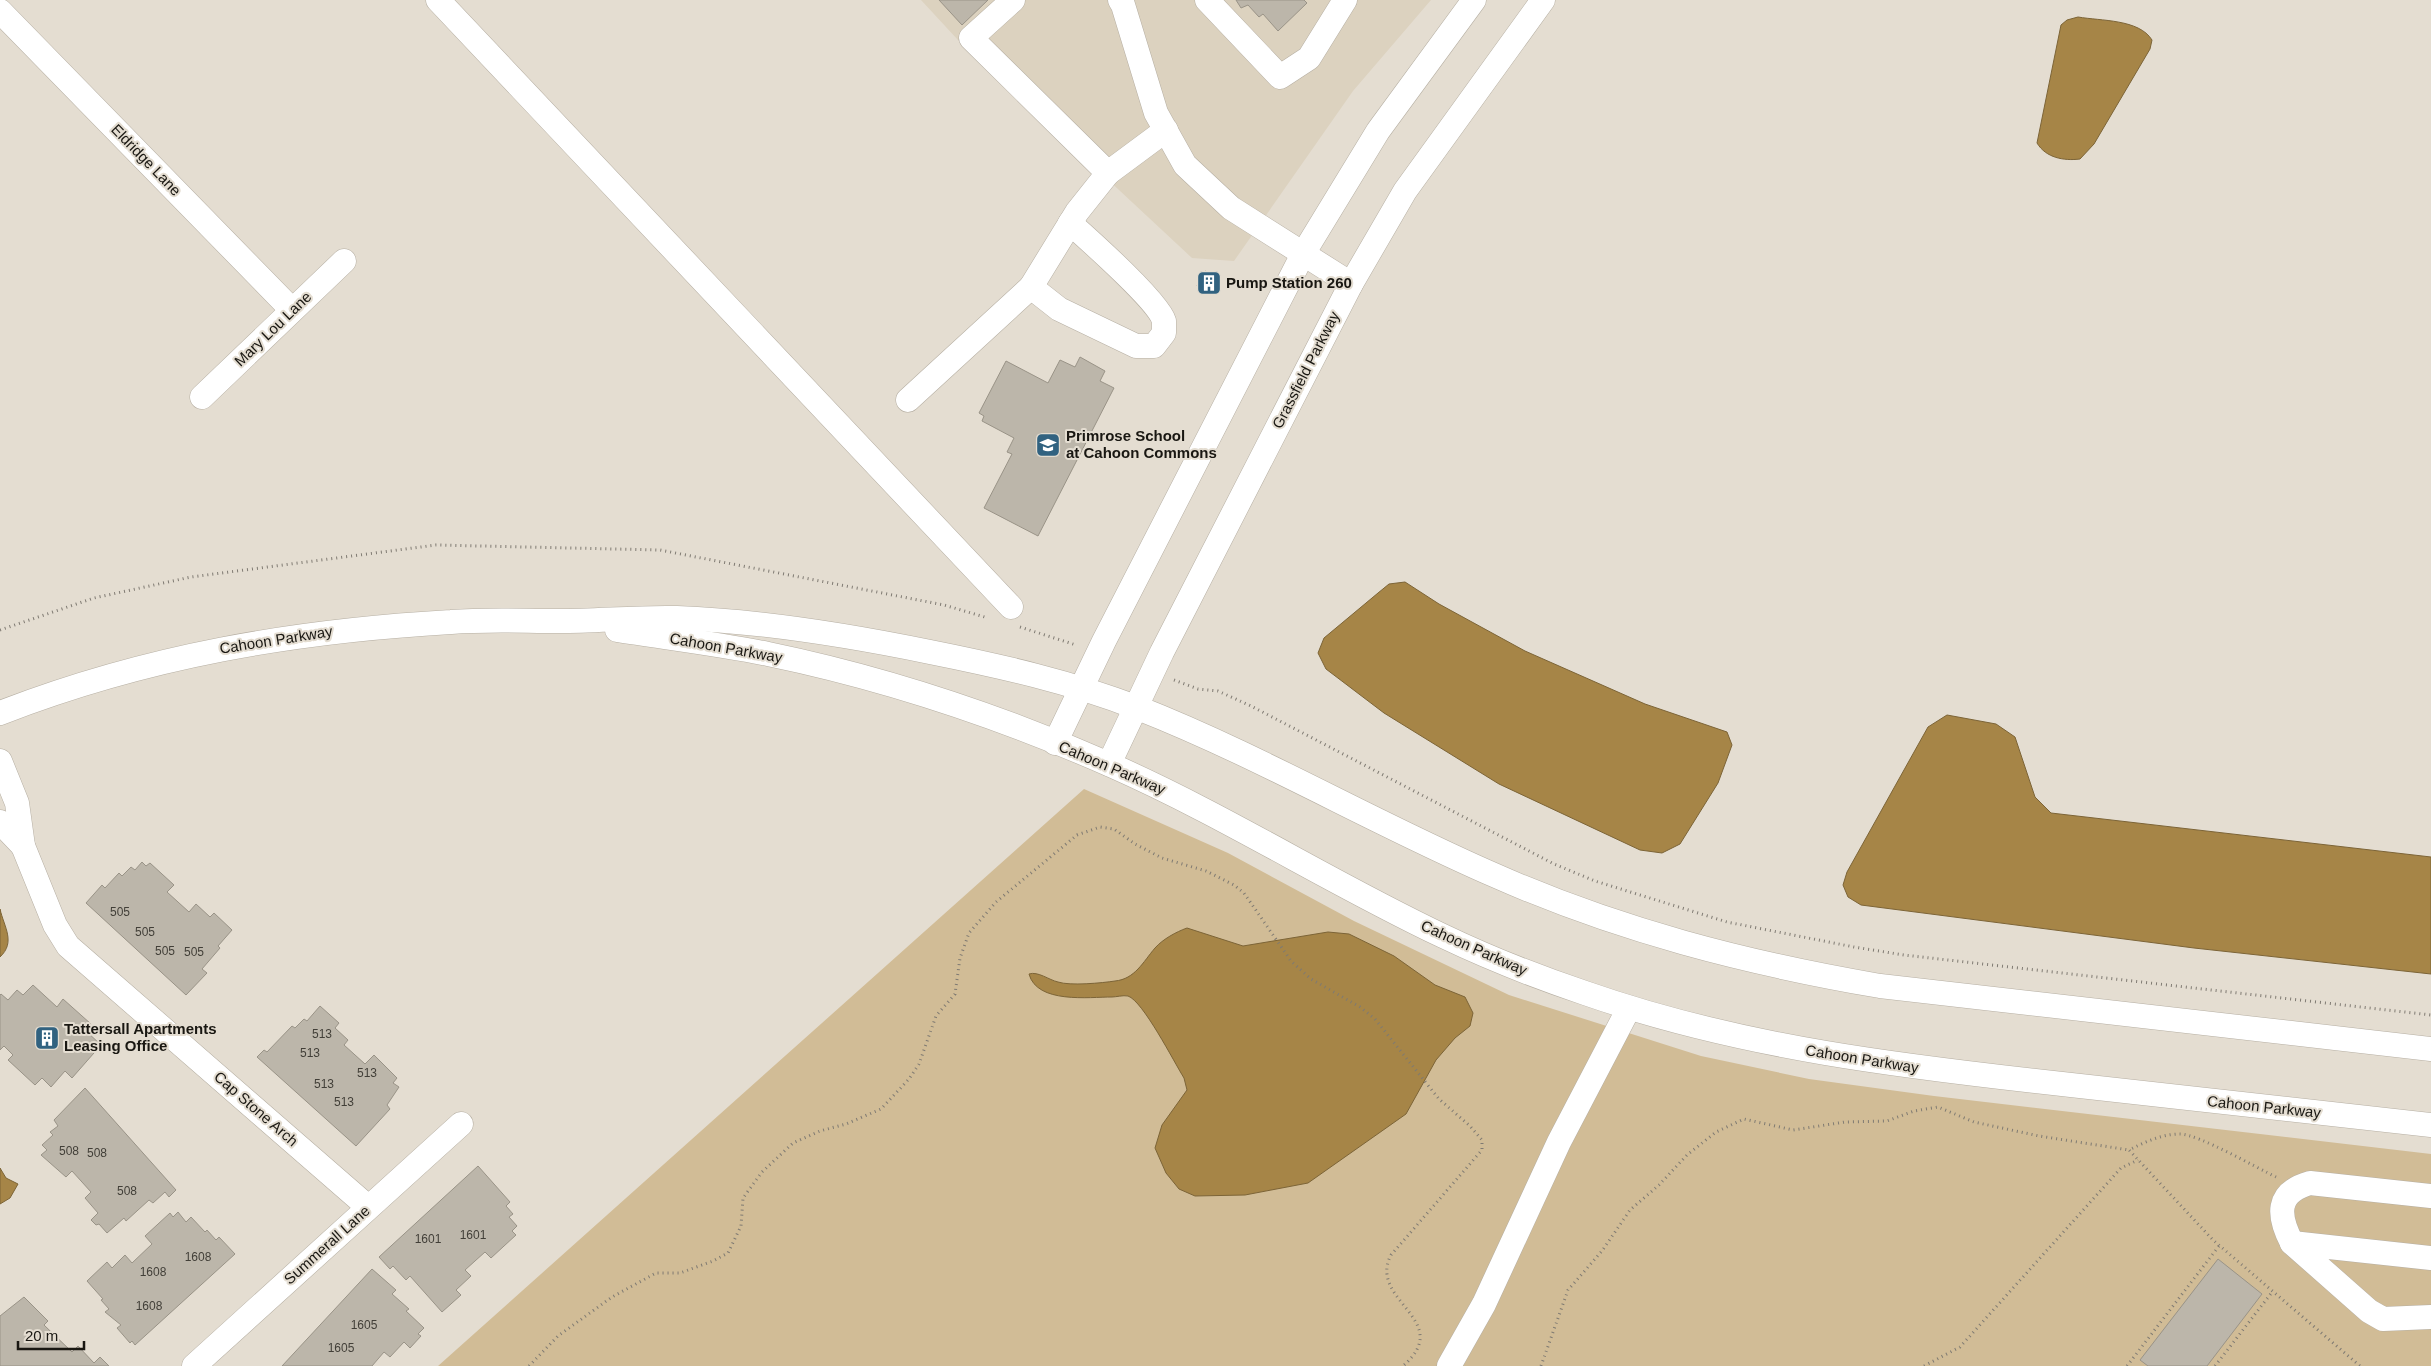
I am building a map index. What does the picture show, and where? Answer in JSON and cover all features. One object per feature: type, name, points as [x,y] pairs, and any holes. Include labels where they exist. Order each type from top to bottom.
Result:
[{"type":"street","points":[[438,0],[1014,617]]},
{"type":"street","points":[[1013,0],[971,38],[1108,173]]},
{"type":"street","points":[[1120,0],[1156,113],[1185,166],[1231,208],[1350,284]]},
{"type":"street","points":[[1207,0],[1280,77],[1309,58],[1345,0]]},
{"type":"street","points":[[1055,743],[1098,652],[1304,254],[1378,131],[1474,0]]},
{"type":"street","name":"Grassfield Parkway","points":[[1109,764],[1152,672],[1350,284],[1405,192],[1543,0]]},
{"type":"street","name":"Eldridge Lane","points":[[0,11],[292,310]]},
{"type":"street","points":[[908,400],[1031,287],[1070,223],[1108,173],[1166,130]]},
{"type":"street","points":[[1031,287],[1059,309],[1136,346],[1154,346],[1164,333],[1164,320],[1150,302],[1104,253],[1070,223]]},
{"type":"street","name":"Mary Lou Lane","points":[[202,397],[344,261]]},
{"type":"street","name":"Cahoon Parkway","points":[[0,713],[131,670],[218,649],[322,632],[452,622],[676,618],[858,637],[984,663],[1082,688],[1136,707],[1260,762],[1446,854],[1528,890],[1642,932],[1720,954],[1798,972],[1880,986],[2431,1049]]},
{"type":"street","name":"Cahoon Parkway","points":[[561,621],[768,654],[838,671],[930,698],[1109,764],[1228,822],[1369,899],[1442,936],[1552,982],[1629,1008],[1720,1033],[1859,1060],[1943,1072],[2431,1125]]},
{"type":"street","name":"Cap Stone Arch","points":[[0,761],[17,803],[23,846],[55,925],[68,946],[368,1207]]},
{"type":"street","name":"Cap Stone Arch","points":[[0,822],[23,846]]},
{"type":"street","points":[[1449,1366],[1484,1304],[1559,1142],[1629,1008]]},
{"type":"street","name":"Summerall Lane","points":[[194,1366],[461,1124]]},
{"type":"street","points":[[2431,1196],[2310,1183],[2296,1187],[2287,1196],[2281,1210],[2283,1225],[2292,1243],[2368,1311],[2383,1319],[2431,1317]]},
{"type":"street","points":[[2292,1243],[2431,1258]]},
{"type":"path","points":[[0,630],[94,598],[191,577],[436,544],[660,550],[944,605],[990,618]]},
{"type":"path","points":[[1014,617],[1098,652]]},
{"type":"path","points":[[1152,672],[1198,689],[1218,691],[1251,706],[1554,864],[1595,881],[1727,922],[1904,955],[2431,1015]]},
{"type":"path","points":[[529,1366],[558,1336],[612,1297],[656,1274],[680,1273],[713,1261],[728,1253],[741,1226],[743,1198],[762,1172],[793,1143],[881,1109],[909,1079],[919,1064],[936,1016],[955,994],[960,958],[969,933],[996,902],[1078,835],[1100,827],[1114,829],[1135,844],[1162,858],[1206,871],[1234,885],[1244,893],[1291,961],[1311,979],[1360,1007],[1374,1019],[1439,1099],[1470,1126],[1482,1140],[1482,1150],[1391,1255],[1385,1267],[1389,1286],[1413,1318],[1420,1332],[1420,1345],[1415,1356],[1403,1366]]},
{"type":"path","points":[[1541,1366],[1568,1290],[1602,1251],[1630,1210],[1659,1185],[1686,1155],[1716,1132],[1744,1118],[1793,1130],[1845,1122],[1887,1120],[1914,1111],[1938,1107],[1974,1122],[2039,1136],[2129,1150],[2153,1139],[2182,1134],[2208,1143],[2296,1187]]},
{"type":"path","points":[[2129,1150],[2219,1246],[2360,1366]]},
{"type":"path","points":[[1924,1366],[1960,1347],[2121,1168],[2138,1160]]},
{"type":"path","points":[[2127,1366],[2219,1246]]},
{"type":"path","points":[[2215,1366],[2273,1291]]},
{"type":"shaded area","points":[[921,0],[1431,0],[1353,91],[1234,261],[1192,258],[958,40]]},
{"type":"shaded area","points":[[2078,17],[2108,20],[2129,25],[2146,33],[2152,40],[2150,49],[2094,144],[2080,159],[2068,159],[2050,155],[2037,143],[2061,25],[2067,20]]},
{"type":"shaded area","points":[[1405,582],[1439,604],[1525,651],[1645,704],[1727,732],[1732,745],[1718,783],[1680,844],[1662,853],[1640,850],[1499,784],[1384,713],[1326,669],[1318,653],[1324,638],[1389,584]]},
{"type":"shaded area","points":[[1947,715],[1996,724],[2015,737],[2035,797],[2051,813],[2431,857],[2431,974],[2194,948],[1861,905],[1848,897],[1843,885],[1847,872],[1928,727]]},
{"type":"shaded area","points":[[1084,789],[1228,853],[1354,921],[1509,995],[1701,1056],[1809,1079],[1934,1096],[2431,1154],[2431,1366],[438,1366]]},
{"type":"shaded area","points":[[0,909],[8,940],[5,951],[0,957]]},
{"type":"shaded area","points":[[1187,928],[1243,946],[1328,932],[1349,934],[1394,956],[1435,985],[1465,997],[1473,1013],[1470,1026],[1455,1038],[1436,1060],[1406,1114],[1308,1183],[1245,1195],[1195,1196],[1179,1189],[1166,1173],[1155,1148],[1162,1125],[1187,1090],[1184,1078],[1142,1009],[1128,996],[1078,998],[1053,994],[1042,990],[1034,984],[1029,974],[1032,973],[1070,984],[1122,980],[1138,969],[1162,942]]},
{"type":"shaded area","points":[[0,1168],[6,1178],[18,1184],[10,1198],[0,1204]]},
{"type":"building","points":[[939,0],[988,0],[962,25]]},
{"type":"building","points":[[1236,0],[1304,0],[1307,3],[1278,31],[1263,14],[1259,17],[1248,5],[1241,8]]},
{"type":"building","name":"Pump Station 260","points":[[1205,271],[1220,279],[1212,294],[1197,286]]},
{"type":"building","name":"Primrose School at Cahoon Commons","points":[[1080,357],[1105,371],[1100,381],[1114,388],[1038,536],[984,508],[1012,454],[1007,452],[1014,438],[982,421],[984,416],[979,413],[1006,361],[1048,383],[1060,360],[1075,367]]},
{"type":"building","points":[[142,862],[146,866],[150,863],[174,885],[167,892],[189,912],[196,904],[210,917],[214,913],[232,930],[202,969],[207,973],[186,995],[86,903],[102,885],[105,888],[119,873],[122,876],[131,867],[135,870]]},
{"type":"building","name":"Tattersall Apartments Leasing Office","points":[[33,985],[57,1007],[63,999],[91,1024],[86,1031],[101,1045],[72,1078],[65,1071],[51,1087],[42,1078],[35,1085],[8,1060],[13,1055],[4,1046],[0,1050],[0,995],[8,1000],[17,990],[23,995]]},
{"type":"building","points":[[320,1006],[339,1023],[335,1028],[348,1040],[344,1045],[365,1064],[374,1055],[397,1078],[393,1083],[399,1087],[387,1105],[390,1109],[356,1146],[257,1057],[264,1050],[267,1052],[292,1026],[295,1028],[304,1019],[307,1021]]},
{"type":"building","points":[[85,1088],[176,1190],[169,1197],[165,1192],[153,1203],[149,1200],[126,1221],[124,1218],[107,1233],[99,1224],[96,1225],[91,1220],[98,1213],[85,1198],[91,1192],[72,1171],[66,1177],[41,1155],[47,1150],[42,1145],[53,1135],[50,1132],[58,1126],[54,1120]]},
{"type":"building","points":[[478,1166],[510,1202],[506,1206],[513,1214],[509,1217],[517,1226],[512,1231],[516,1235],[491,1258],[485,1252],[465,1270],[471,1276],[456,1290],[461,1295],[442,1312],[410,1276],[406,1280],[393,1266],[390,1269],[379,1257]]},
{"type":"building","points":[[178,1212],[186,1222],[191,1217],[205,1232],[207,1230],[216,1240],[219,1237],[235,1254],[135,1345],[132,1341],[130,1343],[117,1328],[121,1325],[105,1312],[109,1309],[87,1281],[107,1262],[112,1268],[125,1255],[132,1263],[152,1244],[145,1236],[170,1213],[173,1217]]},
{"type":"building","points":[[2218,1259],[2262,1294],[2207,1366],[2148,1366],[2140,1360]]},
{"type":"building","points":[[372,1269],[396,1290],[392,1294],[409,1309],[406,1311],[424,1328],[418,1334],[421,1336],[410,1348],[404,1342],[390,1357],[384,1352],[372,1366],[282,1366]]},
{"type":"building","points":[[24,1297],[48,1321],[44,1325],[72,1352],[78,1346],[94,1363],[100,1357],[109,1366],[0,1366],[0,1316]]},
{"type":"place","name":"Pump Station 260","points":[[1209,283]]},
{"type":"place","name":"Primrose School at Cahoon Commons","points":[[1048,445]]},
{"type":"place","name":"Tattersall Apartments Leasing Office","points":[[47,1038]]}]
